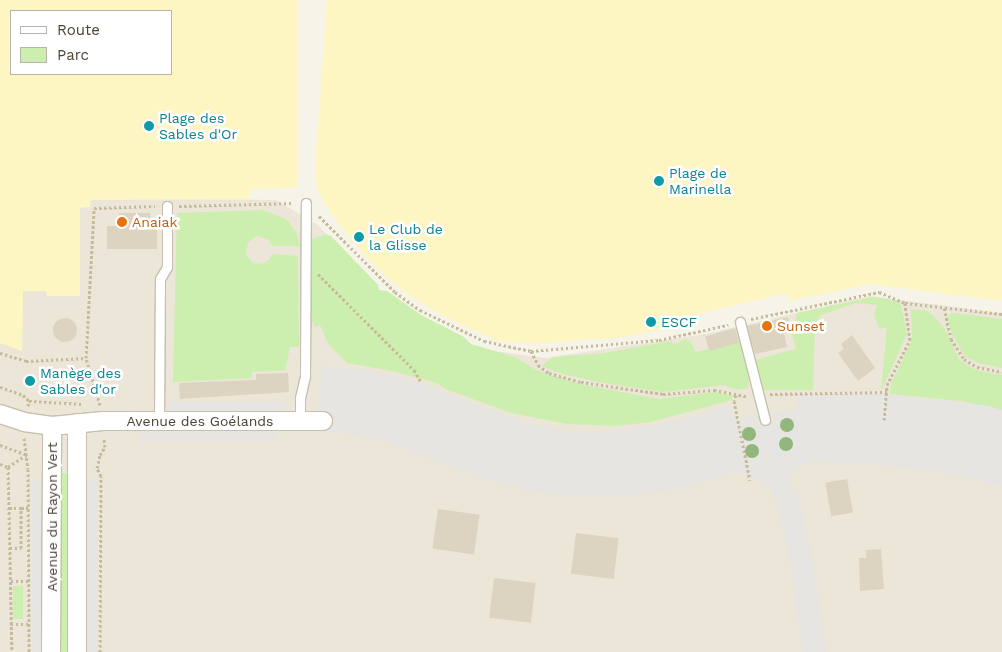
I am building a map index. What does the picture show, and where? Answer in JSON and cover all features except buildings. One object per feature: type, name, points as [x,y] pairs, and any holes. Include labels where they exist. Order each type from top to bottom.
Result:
[{"type":"street","points":[[0,414],[24,422],[52,426]]},
{"type":"street","name":"Avenue des Goélands","points":[[77,423],[103,421],[323,421]]},
{"type":"street","name":"Avenue du Rayon Vert","points":[[51,652],[52,426],[77,423],[77,652]]},
{"type":"lane","points":[[300,422],[300,398],[305,376],[306,203]]},
{"type":"lane","points":[[159,421],[160,279],[167,267],[167,206]]},
{"type":"lane","points":[[740,322],[765,420]]},
{"type":"path","points":[[306,203],[394,292],[420,310],[484,341],[531,351],[659,340],[879,292],[905,303],[1002,314]]},
{"type":"path","points":[[305,259],[414,370],[421,382]]},
{"type":"path","points":[[884,420],[887,385],[910,340],[905,303]]},
{"type":"path","points":[[944,308],[951,339],[964,359],[977,367],[1002,372]]},
{"type":"path","points":[[531,351],[538,365],[549,373],[581,382],[663,394],[714,390],[758,397],[887,392]]},
{"type":"path","points":[[0,353],[26,361],[86,358],[102,412]]},
{"type":"path","points":[[0,387],[23,395],[29,401],[100,404]]},
{"type":"path","points":[[736,395],[734,402],[750,480]]},
{"type":"path","points":[[26,414],[29,401]]},
{"type":"path","points":[[100,652],[101,476],[97,468],[100,455],[105,447],[103,428]]},
{"type":"path","points":[[24,432],[27,455],[29,652]]},
{"type":"path","points":[[0,445],[27,455]]},
{"type":"path","points":[[8,467],[27,455]]},
{"type":"path","points":[[0,464],[8,467]]},
{"type":"path","points":[[8,467],[12,652]]},
{"type":"path","points":[[9,508],[28,508]]},
{"type":"path","points":[[10,548],[20,548],[21,508]]},
{"type":"path","points":[[11,581],[28,581]]},
{"type":"path","points":[[11,624],[28,624]]},
{"type":"shaded area","points":[[90,200],[276,200],[318,225],[387,300],[478,349],[545,358],[705,334],[870,296],[1002,313],[1002,652],[0,652],[0,343],[22,350],[23,291],[47,291],[47,295],[80,296],[80,207]]},
{"type":"shaded area","points":[[322,366],[369,371],[413,381],[524,423],[562,430],[598,432],[650,426],[702,415],[731,405],[735,419],[797,409],[797,396],[890,394],[989,406],[1002,410],[1002,486],[952,474],[879,465],[811,461],[796,469],[790,478],[790,490],[797,491],[810,544],[827,652],[803,652],[789,556],[779,513],[770,489],[760,481],[741,473],[732,473],[673,490],[615,497],[560,495],[524,490],[485,479],[381,440],[316,429]]},
{"type":"shaded area","points":[[167,402],[286,402],[286,415],[167,415]]},
{"type":"shaded area","points":[[142,428],[277,428],[277,441],[142,441]]},
{"type":"shaded area","points":[[84,479],[98,479],[98,652],[84,652]]},
{"type":"shaded area","points":[[32,480],[45,480],[45,652],[32,652]]},
{"type":"green space","points":[[263,210],[286,219],[296,232],[300,246],[273,246],[268,239],[257,236],[248,242],[246,255],[253,263],[261,264],[269,260],[273,254],[298,256],[299,347],[290,347],[285,370],[252,372],[252,378],[173,382],[177,213]]},
{"type":"green space","points":[[325,234],[331,236],[378,285],[379,290],[387,291],[421,315],[464,337],[471,344],[515,357],[536,370],[580,384],[658,399],[715,392],[733,396],[732,400],[650,422],[616,426],[568,424],[511,413],[446,389],[437,383],[392,371],[347,363],[329,345],[320,325],[315,327],[311,319],[309,241]]},
{"type":"green space","points":[[873,297],[897,301],[901,305],[907,334],[881,391],[887,327],[880,329],[874,315],[877,305],[855,303],[821,315],[818,320],[815,330],[813,390],[763,390],[754,360],[796,349],[792,334],[794,334],[797,313]]},
{"type":"green space","points":[[911,309],[927,311],[934,316],[945,329],[959,359],[968,366],[979,371],[1002,375],[1002,410],[961,401],[890,394],[891,384],[912,340]]},
{"type":"green space","points":[[953,313],[1002,319],[1002,368],[979,363],[965,356],[953,336],[948,321],[948,316]]},
{"type":"green space","points":[[685,339],[691,342],[696,352],[740,342],[749,375],[748,388],[736,390],[724,385],[663,392],[598,382],[562,374],[542,366],[553,357],[604,353],[671,341],[674,345]]},
{"type":"green space","points":[[61,473],[68,473],[68,652],[61,652]]},
{"type":"green space","points":[[13,586],[23,586],[23,619],[13,619]]},
{"type":"sand","name":"Plage des Sables d'Or","points":[[0,0],[297,0],[297,188],[249,189],[249,199],[91,200],[90,207],[80,208],[80,296],[47,296],[46,291],[23,291],[22,351],[0,343]]},
{"type":"sand","name":"Plage de Marinella","points":[[327,0],[1002,0],[1002,301],[869,284],[789,301],[787,293],[692,315],[694,324],[616,338],[539,343],[498,341],[447,318],[410,296],[387,278],[360,251],[336,220],[318,192],[315,170]]},
{"type":"place","name":"Plage des Sables d'Or","points":[[149,126]]},
{"type":"place","name":"Plage de Marinella","points":[[659,181]]},
{"type":"place","name":"Anaiak","points":[[122,222]]},
{"type":"place","name":"Le Club de la Glisse","points":[[359,237]]},
{"type":"place","name":"ESCF","points":[[651,322]]},
{"type":"place","name":"Sunset","points":[[767,326]]},
{"type":"place","name":"Manège des Sables d'or","points":[[30,381]]}]
